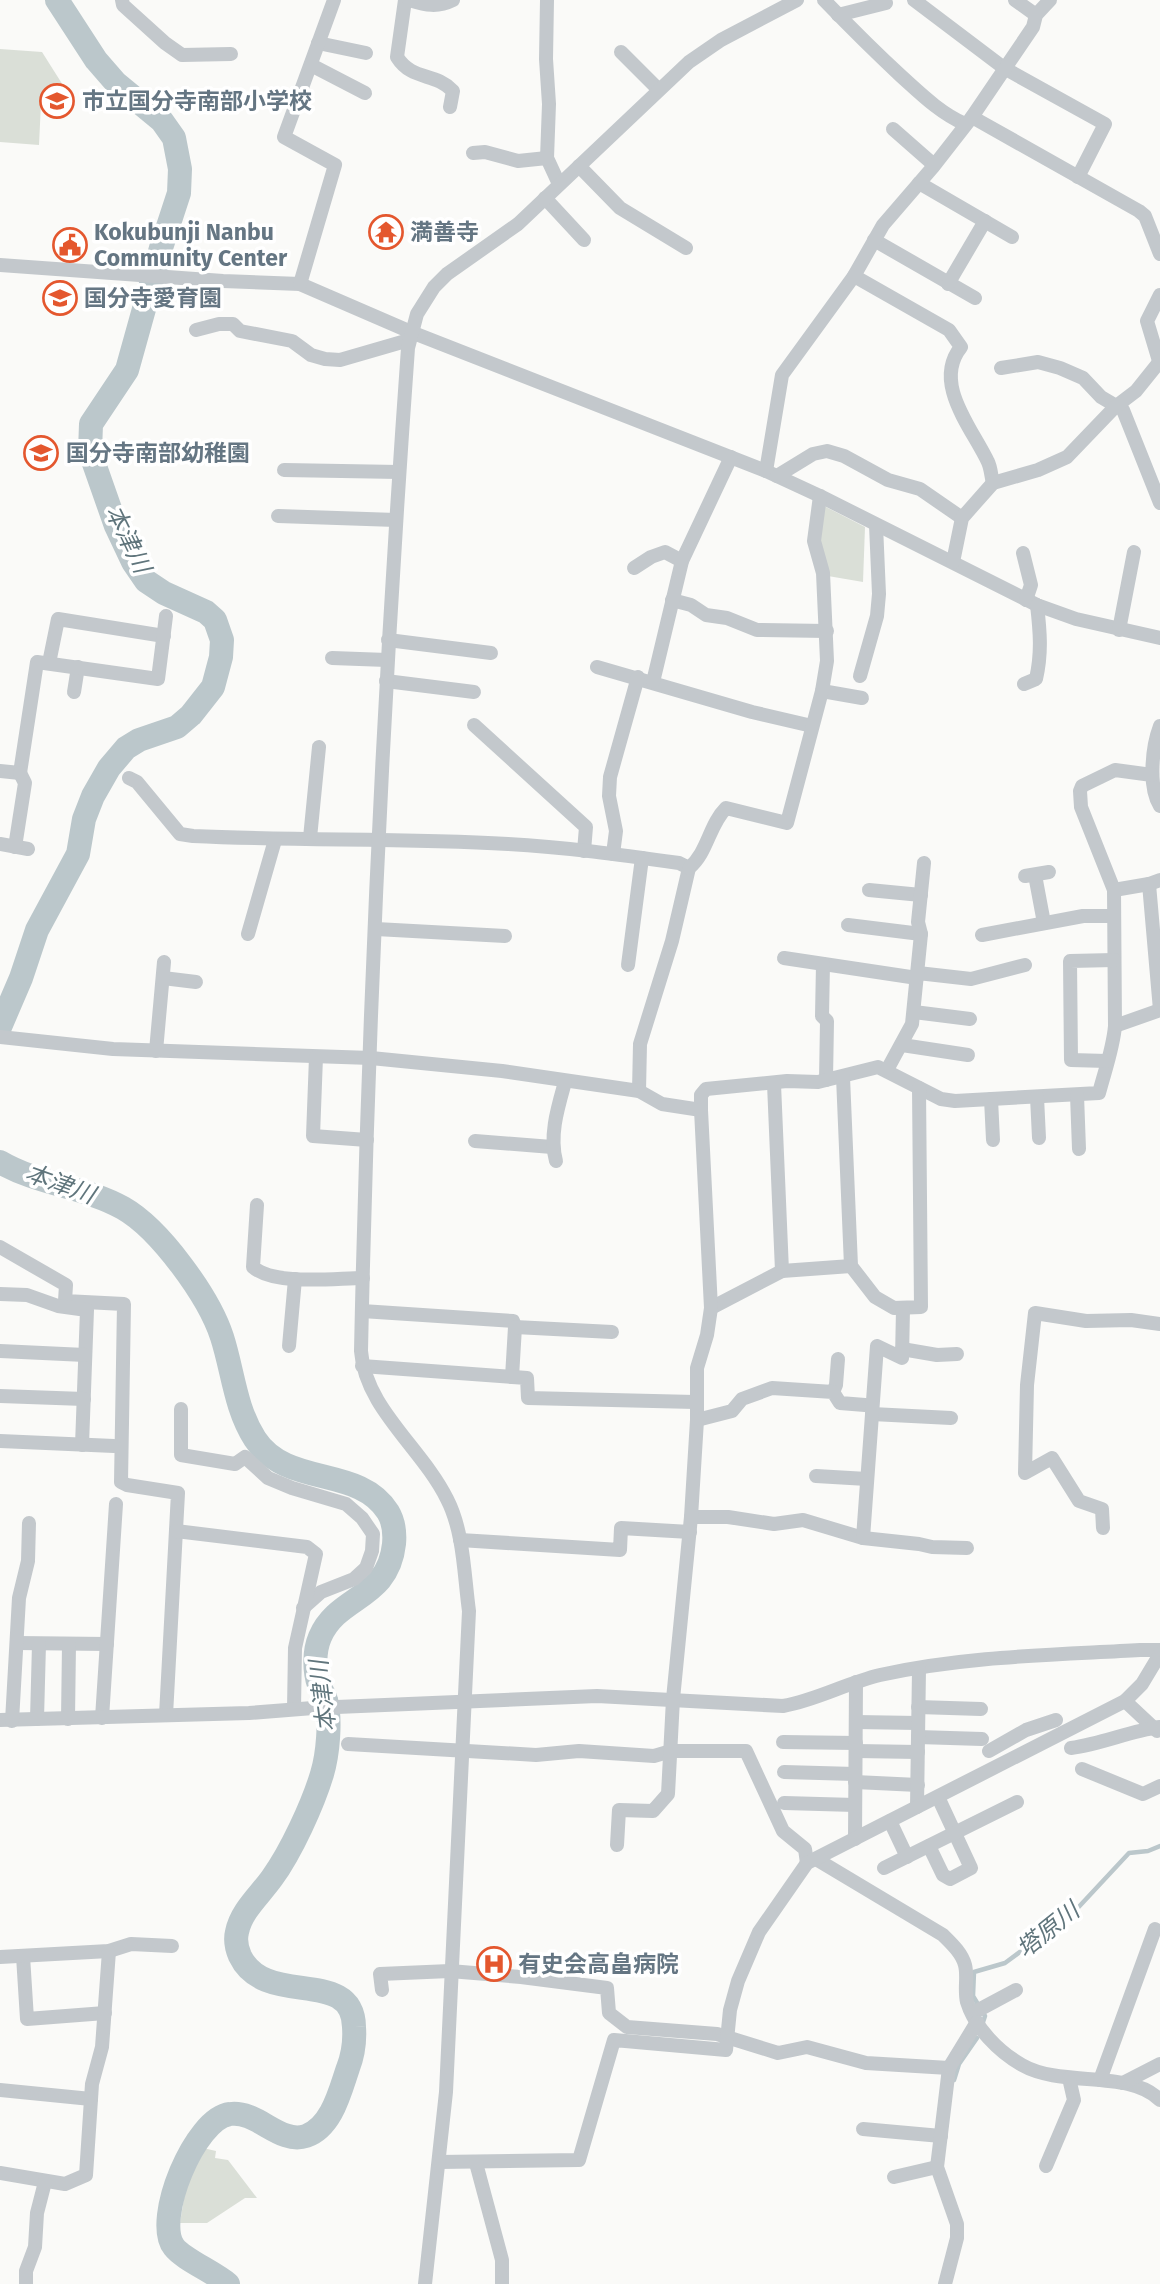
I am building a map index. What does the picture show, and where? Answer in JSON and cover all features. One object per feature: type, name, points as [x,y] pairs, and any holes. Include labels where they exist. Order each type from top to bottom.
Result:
[{"type":"street","points":[[122,0],[122,5],[182,55],[231,54]]},
{"type":"street","points":[[300,284],[335,165],[284,138],[334,0]]},
{"type":"street","points":[[450,107],[453,91],[445,83],[405,69],[397,57],[407,0],[438,6],[453,0]]},
{"type":"street","points":[[547,0],[547,158],[559,184]]},
{"type":"street","points":[[425,2284],[446,2092],[469,1611],[460,1541],[448,1500],[431,1471],[379,1405],[367,1383],[362,1366],[367,1140],[386,681],[410,336],[417,314],[434,287],[447,274],[518,224],[689,62],[721,40],[797,0]]},
{"type":"street","points":[[824,0],[861,39],[946,116],[968,120],[1078,177],[1145,216],[1160,254]]},
{"type":"street","points":[[914,0],[1004,68],[1105,124],[1078,177]]},
{"type":"street","points":[[1015,0],[1036,15]]},
{"type":"street","points":[[772,474],[782,375],[854,276],[883,225],[968,120],[1033,27],[1036,15],[1050,0]]},
{"type":"street","points":[[838,15],[886,3]]},
{"type":"street","points":[[318,43],[366,53]]},
{"type":"street","points":[[621,52],[658,89]]},
{"type":"street","points":[[311,65],[365,93]]},
{"type":"street","points":[[893,129],[934,165]]},
{"type":"street","points":[[474,153],[485,152],[518,161],[547,158]]},
{"type":"street","points":[[579,166],[620,208],[686,248]]},
{"type":"street","points":[[919,183],[1013,237]]},
{"type":"street","points":[[545,198],[584,240]]},
{"type":"street","points":[[948,284],[985,221]]},
{"type":"street","points":[[874,240],[975,299]]},
{"type":"street","points":[[0,265],[300,284],[410,336],[772,474],[1032,602],[1076,620],[1160,638]]},
{"type":"street","points":[[854,276],[949,330],[961,347],[953,357],[950,377],[952,392],[989,464],[993,483]]},
{"type":"street","points":[[953,562],[962,519],[993,483],[1038,470],[1067,457],[1115,407],[1136,390],[1160,361],[1147,321],[1160,295]]},
{"type":"street","points":[[197,330],[219,324],[233,324],[240,331],[292,341],[311,355],[340,360],[410,336]]},
{"type":"street","points":[[1001,368],[1038,362],[1060,368],[1083,378],[1115,407],[1123,410],[1160,503]]},
{"type":"street","points":[[772,474],[813,454],[827,451],[844,456],[888,480],[920,489],[962,519]]},
{"type":"street","points":[[653,681],[682,561],[731,457]]},
{"type":"street","points":[[284,470],[399,472]]},
{"type":"street","points":[[639,1091],[640,1044],[672,941],[689,868],[699,859],[726,808],[787,823],[822,691],[827,661],[823,573],[814,541],[820,496]]},
{"type":"street","points":[[278,516],[396,520]]},
{"type":"street","points":[[860,676],[877,615],[879,594],[876,525]]},
{"type":"street","points":[[634,568],[665,552],[682,561]]},
{"type":"street","points":[[1119,630],[1134,552]]},
{"type":"street","points":[[1023,553],[1042,644],[1036,678],[1024,684]]},
{"type":"street","points":[[673,600],[691,605],[706,615],[727,618],[757,630],[827,631]]},
{"type":"street","points":[[0,845],[22,848],[25,783],[20,773],[37,662],[158,679],[166,616]]},
{"type":"street","points":[[49,663],[58,619],[163,636]]},
{"type":"street","points":[[388,640],[491,653]]},
{"type":"street","points":[[332,657],[387,660]]},
{"type":"street","points":[[74,692],[78,667]]},
{"type":"street","points":[[597,667],[653,681],[662,687],[752,712],[812,726]]},
{"type":"street","points":[[613,854],[616,831],[609,796],[610,777],[638,677]]},
{"type":"street","points":[[386,681],[474,692]]},
{"type":"street","points":[[822,691],[862,698]]},
{"type":"street","points":[[474,724],[586,827],[584,851]]},
{"type":"street","points":[[1160,726],[1152,775],[1154,797],[1160,806]]},
{"type":"street","points":[[310,838],[319,747]]},
{"type":"street","points":[[618,1845],[619,1810],[653,1811],[668,1794],[691,1517],[697,1420],[696,1368],[707,1335],[711,1308],[701,1095],[706,1089],[719,1086],[826,1080],[878,1067],[941,1099],[955,1101],[1099,1093],[1113,1048],[1115,1026],[1114,890],[1081,807],[1080,791],[1082,786],[1115,770],[1152,775]]},
{"type":"street","points":[[0,771],[20,773]]},
{"type":"street","points":[[130,778],[137,782],[180,834],[275,840],[380,839],[511,844],[613,854],[679,863],[689,868]]},
{"type":"street","points":[[248,934],[275,840]]},
{"type":"street","points":[[628,965],[642,858]]},
{"type":"street","points":[[887,1070],[912,1024],[922,934],[918,922],[924,863]]},
{"type":"street","points":[[1036,874],[1044,923]]},
{"type":"street","points":[[1114,890],[1155,882],[1160,1010],[1115,1026]]},
{"type":"street","points":[[869,890],[920,895]]},
{"type":"street","points":[[982,935],[1083,916],[1113,916]]},
{"type":"street","points":[[848,925],[922,934]]},
{"type":"street","points":[[376,929],[505,936]]},
{"type":"street","points":[[784,958],[971,979],[1025,965]]},
{"type":"street","points":[[1107,1061],[1071,1060],[1070,961],[1114,960]]},
{"type":"street","points":[[156,1051],[164,961]]},
{"type":"street","points":[[823,964],[822,1016],[827,1021],[826,1080]]},
{"type":"street","points":[[163,978],[196,982]]},
{"type":"street","points":[[914,1012],[970,1019]]},
{"type":"street","points":[[6,1037],[113,1049],[371,1058],[502,1071],[639,1091],[662,1104],[701,1110]]},
{"type":"street","points":[[902,1045],[968,1055]]},
{"type":"street","points":[[316,1057],[313,1136],[367,1140]]},
{"type":"street","points":[[843,1077],[851,1266],[875,1297],[894,1308],[903,1309],[920,1307],[919,1088]]},
{"type":"street","points":[[475,1141],[554,1154],[559,1104],[565,1082]]},
{"type":"street","points":[[774,1084],[782,1271]]},
{"type":"street","points":[[1077,1095],[1079,1149]]},
{"type":"street","points":[[1037,1097],[1039,1138]]},
{"type":"street","points":[[992,1099],[993,1140]]},
{"type":"street","points":[[257,1205],[253,1267],[260,1273],[295,1279],[363,1278]]},
{"type":"street","points":[[0,1247],[66,1284],[65,1301],[124,1304],[121,1482],[178,1493],[166,1715]]},
{"type":"street","points":[[711,1308],[782,1271],[851,1266]]},
{"type":"street","points":[[289,1346],[295,1279]]},
{"type":"street","points":[[0,1294],[27,1295],[58,1306],[87,1310],[82,1445]]},
{"type":"street","points":[[863,1538],[869,1409],[877,1346],[902,1357],[903,1309]]},
{"type":"street","points":[[362,1311],[513,1321],[515,1327],[512,1377]]},
{"type":"street","points":[[1103,1528],[1102,1509],[1079,1502],[1052,1458],[1025,1473],[1027,1385],[1035,1313],[1086,1321],[1130,1320],[1160,1324]]},
{"type":"street","points":[[515,1327],[612,1332]]},
{"type":"street","points":[[902,1349],[937,1355],[957,1354]]},
{"type":"street","points":[[0,1351],[85,1355]]},
{"type":"street","points":[[833,1392],[838,1359]]},
{"type":"street","points":[[362,1366],[527,1378],[528,1398],[695,1402]]},
{"type":"street","points":[[697,1420],[732,1411],[742,1399],[772,1388],[833,1392]]},
{"type":"street","points":[[833,1392],[840,1403],[951,1418]]},
{"type":"street","points":[[0,1395],[84,1399]]},
{"type":"street","points":[[181,1409],[181,1455],[235,1464],[245,1457],[268,1478],[346,1504],[362,1518],[373,1534],[372,1551],[366,1568],[354,1579],[321,1592],[303,1608]]},
{"type":"street","points":[[0,1441],[114,1446]]},
{"type":"street","points":[[816,1476],[867,1479]]},
{"type":"street","points":[[102,1718],[116,1504]]},
{"type":"street","points":[[691,1517],[728,1517],[774,1524],[803,1520],[863,1538],[932,1548],[967,1548]]},
{"type":"street","points":[[29,1523],[28,1561],[19,1598],[17,1643],[6,1720],[249,1713],[313,1707],[597,1696],[783,1706],[807,1702],[856,1682],[981,1660],[1140,1650],[1160,1652],[1142,1684],[1125,1701],[811,1861],[760,1932],[735,1991],[726,2050],[614,2040],[579,2160],[439,2162]]},
{"type":"street","points":[[460,1541],[620,1549],[621,1528],[690,1532]]},
{"type":"street","points":[[176,1531],[307,1547],[316,1554],[295,1648],[294,1709]]},
{"type":"street","points":[[17,1643],[107,1644]]},
{"type":"street","points":[[37,1720],[38,1644]]},
{"type":"street","points":[[68,1719],[69,1644]]},
{"type":"street","points":[[917,1807],[919,1669]]},
{"type":"street","points":[[855,1839],[856,1682]]},
{"type":"street","points":[[1125,1701],[1158,1729]]},
{"type":"street","points":[[918,1707],[981,1709]]},
{"type":"street","points":[[856,1722],[918,1738],[985,1745],[1056,1720]]},
{"type":"street","points":[[1071,1748],[1158,1729]]},
{"type":"street","points":[[783,1742],[856,1747],[918,1738]]},
{"type":"street","points":[[348,1744],[536,1755],[579,1751],[654,1756],[671,1751],[746,1751],[783,1831],[804,1849],[811,1861],[943,1935],[956,1949],[965,1965],[967,2001],[992,2042],[1021,2065],[1038,2073],[1123,2083],[1143,2089],[1160,2100]]},
{"type":"street","points":[[1083,1769],[1143,1794],[1160,1786]]},
{"type":"street","points":[[784,1772],[918,1785]]},
{"type":"street","points":[[929,1846],[943,1875],[950,1879],[971,1868],[938,1797]]},
{"type":"street","points":[[884,1868],[1017,1802]]},
{"type":"street","points":[[784,1803],[855,1805]]},
{"type":"street","points":[[890,1821],[906,1857]]},
{"type":"street","points":[[1100,2080],[1155,1929]]},
{"type":"street","points":[[0,1957],[109,1951],[131,1944],[172,1946]]},
{"type":"street","points":[[0,2172],[65,2184],[86,2175],[92,2084],[102,2047],[109,1951]]},
{"type":"street","points":[[23,1956],[27,2018],[105,2013]]},
{"type":"street","points":[[382,1990],[380,1974],[450,1971],[607,1988],[609,2013],[627,2027],[717,2034],[778,2053],[807,2047],[866,2063],[949,2068]]},
{"type":"street","points":[[945,2284],[957,2238],[957,2224],[937,2168],[949,2068],[977,2014],[1016,1990]]},
{"type":"street","points":[[1123,2083],[1160,2064]]},
{"type":"street","points":[[1046,2166],[1074,2100],[1069,2078]]},
{"type":"street","points":[[0,2090],[91,2099]]},
{"type":"street","points":[[863,2129],[941,2136]]},
{"type":"street","points":[[476,2163],[502,2260],[502,2284]]},
{"type":"street","points":[[894,2177],[937,2168]]},
{"type":"street","points":[[26,2284],[26,2271],[35,2247],[37,2213],[45,2182]]},
{"type":"shaded area","points":[[0,49],[42,52],[66,90],[41,103],[39,145],[0,142]]},
{"type":"shaded area","points":[[824,506],[865,527],[863,582],[828,576],[817,541]]},
{"type":"shaded area","points":[[203,2148],[216,2151],[215,2158],[228,2160],[257,2198],[245,2198],[207,2223],[180,2223],[187,2179]]},
{"type":"waterway","name":"本津川","points":[[0,1027],[21,978],[37,930],[78,854],[84,819],[109,768],[126,748],[139,740],[177,727],[191,715],[213,687],[221,657],[222,640],[215,620],[206,612],[164,593],[146,581],[133,562],[116,526],[90,452],[91,424],[127,370],[179,193],[180,169],[174,138],[162,121],[116,83],[96,60],[57,0]]},
{"type":"waterway","name":"本津川","points":[[0,1162],[30,1176],[109,1201],[123,1208],[152,1231],[182,1265],[216,1321],[243,1415],[255,1439],[269,1454],[285,1464],[342,1481],[375,1497],[388,1512],[394,1528],[390,1562],[382,1576],[373,1587],[338,1613],[320,1637],[316,1655],[317,1679],[326,1699],[329,1727],[322,1774],[294,1842],[272,1878],[247,1910],[236,1935],[240,1956],[252,1972],[268,1981],[324,1992],[339,1998],[350,2009],[354,2027],[350,2063],[329,2117],[315,2131],[306,2136],[287,2136],[250,2117],[230,2114],[217,2120],[191,2151],[173,2194],[169,2234],[174,2247],[228,2284]]},
{"type":"waterway","name":"塔原川","points":[[982,2025],[985,2016],[973,1996],[974,1972],[1005,1963],[1074,1912],[1129,1853],[1148,1851],[1160,1846]]},
{"type":"waterway","name":"塔原川","points":[[954,2080],[959,2064],[977,2038]]},
{"type":"place","name":"市立国分寺南部小学校","points":[[57,101]]},
{"type":"place","name":"満善寺","points":[[386,232]]},
{"type":"place","name":"Kokubunji Nanbu Community Center","points":[[70,245]]},
{"type":"place","name":"国分寺愛育園","points":[[60,298]]},
{"type":"place","name":"国分寺南部幼稚園","points":[[41,453]]},
{"type":"place","name":"有史会高畠病院","points":[[494,1964]]}]
